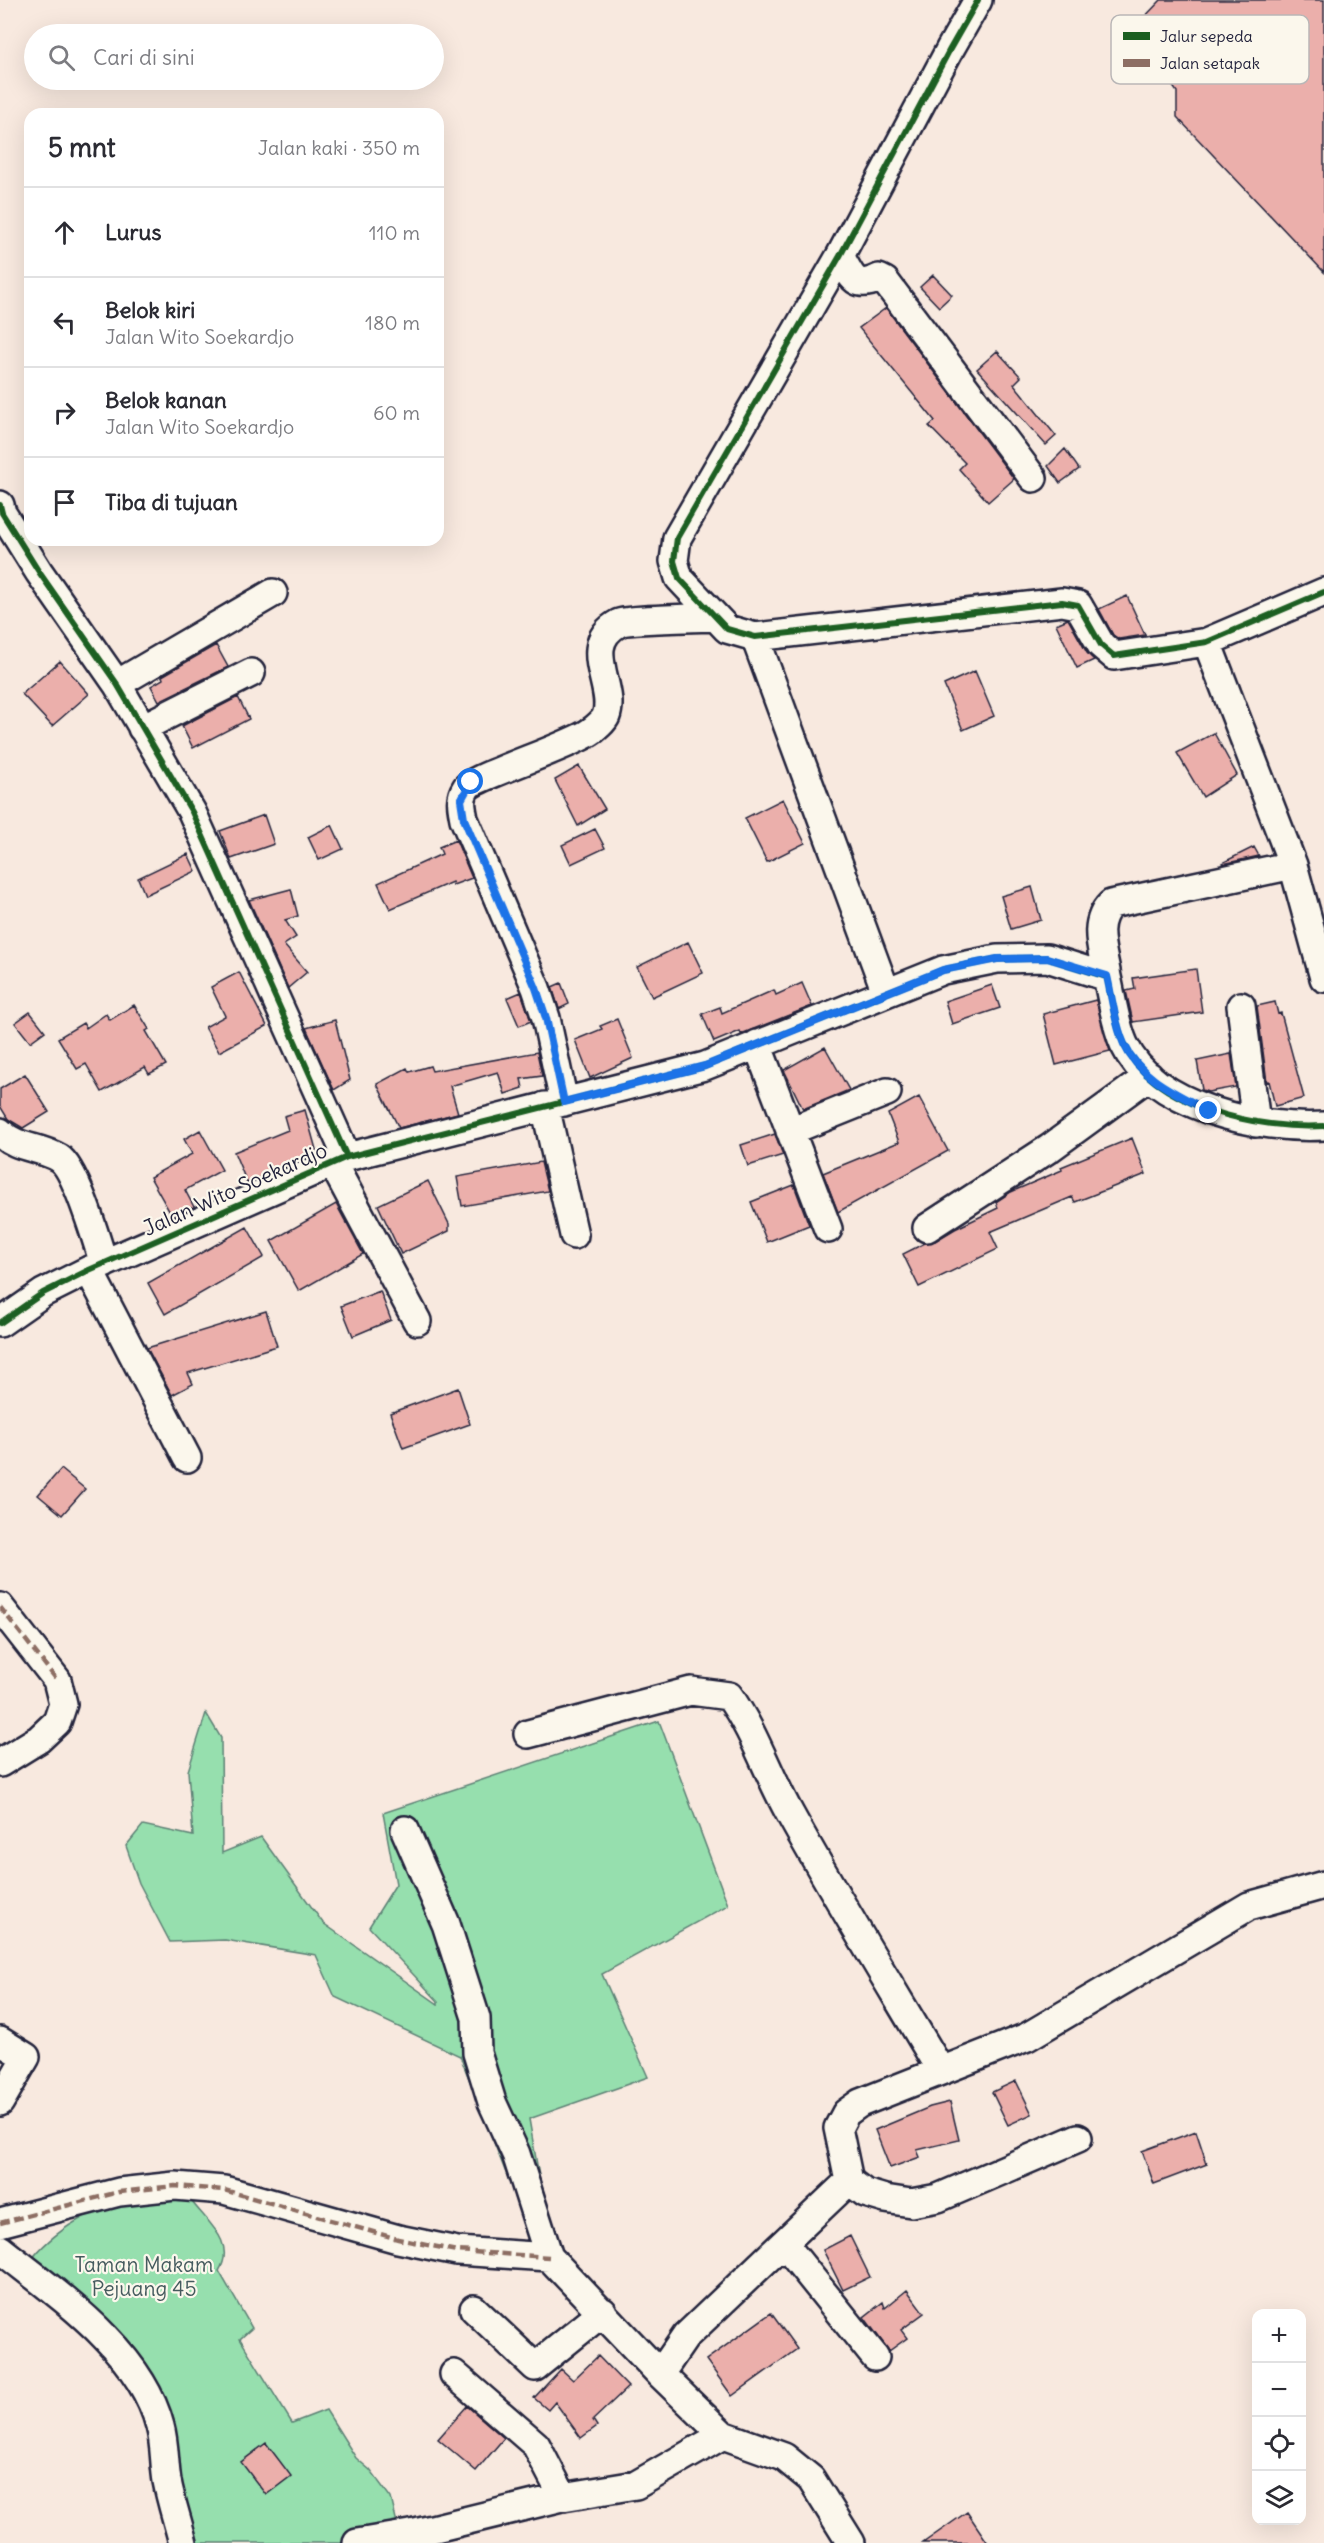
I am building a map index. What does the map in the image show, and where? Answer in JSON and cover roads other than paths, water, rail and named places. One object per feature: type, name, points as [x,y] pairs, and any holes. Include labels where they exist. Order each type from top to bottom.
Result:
[{"type":"street","points":[[978,0],[840,256],[677,538],[674,561],[679,578],[727,629],[755,637],[1062,602],[1078,605],[1101,645],[1114,656],[1207,642],[1324,592]]},
{"type":"street","points":[[840,256],[855,280],[860,283],[866,284],[879,278],[885,281],[1033,478]]},
{"type":"street","points":[[0,505],[39,572],[117,684],[192,812],[340,1160],[417,1321]]},
{"type":"street","points":[[117,684],[273,593]]},
{"type":"street","points":[[574,1235],[555,1104],[546,1018],[536,988],[464,819],[461,800],[471,782],[568,744],[591,732],[606,718],[608,706],[599,651],[606,634],[620,622],[715,617]]},
{"type":"street","points":[[755,637],[886,992]]},
{"type":"street","points":[[1207,642],[1293,865],[1324,978]]},
{"type":"street","points":[[142,728],[251,673]]},
{"type":"street","points":[[1293,865],[1111,903],[1098,922],[1107,976],[1124,1044],[1142,1071],[1171,1091],[1209,1111],[1256,1123],[1324,1126]]},
{"type":"street","name":"Jalan Wito Soekardjo","points":[[0,1323],[43,1293],[97,1267],[340,1160],[705,1066],[943,970],[997,959],[1047,958],[1107,976]]},
{"type":"street","points":[[1240,1006],[1256,1123]]},
{"type":"street","points":[[757,1044],[828,1229]]},
{"type":"street","points":[[927,1228],[1050,1148],[1149,1076]]},
{"type":"street","points":[[790,1131],[888,1092]]},
{"type":"street","points":[[0,1132],[7,1140],[20,1146],[47,1152],[62,1159],[72,1174],[97,1267],[187,1458]]},
{"type":"street","points":[[0,1607],[57,1680],[63,1704],[57,1722],[39,1739],[0,1763]]},
{"type":"street","points":[[528,1734],[691,1691],[729,1696],[743,1716],[786,1807],[835,1895],[941,2070]]},
{"type":"street","points":[[405,1830],[446,1924],[476,2018],[477,2053],[492,2102],[516,2154],[549,2257],[660,2374],[723,2436],[784,2457],[811,2479],[851,2543]]},
{"type":"street","points":[[1078,2138],[938,2198],[911,2203],[865,2193],[849,2181],[838,2128],[846,2113],[860,2103],[1027,2037],[1249,1906],[1324,1885]]},
{"type":"street","points":[[0,2041],[26,2057],[0,2102]]},
{"type":"street","points":[[660,2374],[686,2337],[849,2181]]},
{"type":"street","points":[[0,2223],[119,2192],[175,2186],[224,2190],[398,2239],[458,2251],[549,2257]]},
{"type":"street","points":[[784,2245],[875,2357]]},
{"type":"street","points":[[0,2249],[62,2299],[113,2345],[140,2379],[161,2427],[167,2480],[183,2543]]},
{"type":"street","points":[[474,2309],[535,2367],[603,2312]]},
{"type":"street","points":[[454,2374],[536,2445],[563,2497]]},
{"type":"street","points":[[357,2543],[411,2534],[563,2497],[636,2485],[723,2436]]},
{"type":"park label","name":"Taman Makam Pejuang 45","points":[[144,2276]]}]
